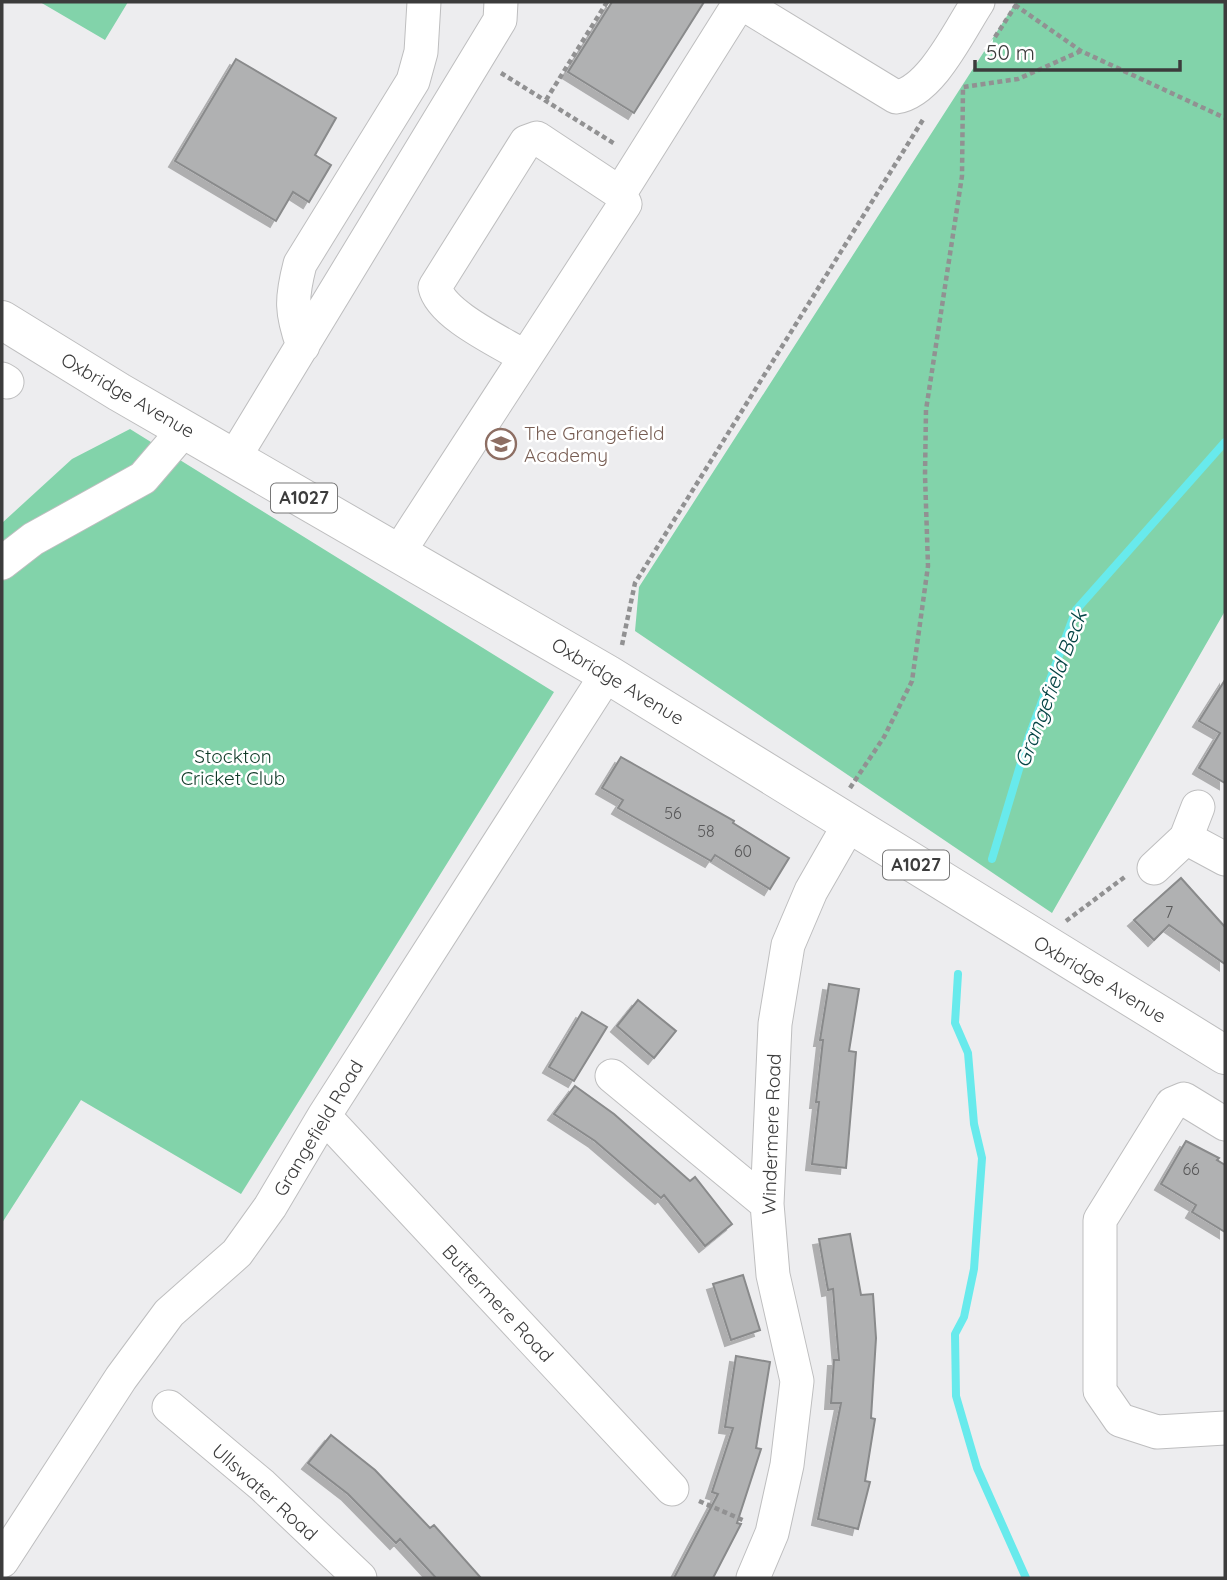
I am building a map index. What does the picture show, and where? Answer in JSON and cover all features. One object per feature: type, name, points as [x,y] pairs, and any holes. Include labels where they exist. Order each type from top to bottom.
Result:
[{"type":"main road","name":"Oxbridge Avenue","points":[[2,320],[607,674],[850,806],[1044,944],[1225,1055]]},
{"type":"street","points":[[303,346],[292,314],[293,291],[300,264],[413,81],[421,52],[424,2]]},
{"type":"street","points":[[234,458],[500,20],[502,2]]},
{"type":"street","points":[[620,192],[740,2],[883,90],[920,108],[925,83],[978,2]]},
{"type":"street","points":[[398,552],[526,357],[625,204],[620,192],[537,138],[526,142],[435,287],[437,298],[448,309],[526,357]]},
{"type":"street","points":[[2,563],[33,539],[143,478],[185,429]]},
{"type":"street","name":"Grangefield Road","points":[[2,1561],[121,1378],[169,1313],[237,1253],[270,1207],[324,1116],[607,674]]},
{"type":"street","name":"Windermere Road","points":[[753,1578],[772,1533],[787,1465],[797,1381],[773,1275],[766,1204],[775,1024],[789,945],[850,806]]},
{"type":"street","points":[[1154,868],[1186,838],[1198,807]]},
{"type":"street","points":[[1186,838],[1225,859]]},
{"type":"street","points":[[612,1076],[766,1204]]},
{"type":"street","points":[[1225,1124],[1184,1099],[1171,1104],[1100,1220],[1100,1391],[1120,1420],[1157,1432],[1225,1427]]},
{"type":"street","name":"Buttermere Road","points":[[324,1116],[672,1489]]},
{"type":"street","name":"Ullswater Road","points":[[169,1407],[262,1485],[360,1578]]},
{"type":"path","points":[[546,100],[607,2]]},
{"type":"path","points":[[993,40],[1016,4],[1081,51],[1225,118]]},
{"type":"path","points":[[953,92],[964,87],[1018,79],[1081,51]]},
{"type":"path","points":[[494,68],[625,150]]},
{"type":"path","points":[[850,806],[912,681],[928,566],[926,410],[962,176],[964,87],[971,75]]},
{"type":"path","points":[[607,674],[623,641],[635,583],[920,108]]},
{"type":"path","points":[[1044,944],[1066,921],[1135,869],[1154,868]]},
{"type":"path","points":[[672,1489],[772,1533]]},
{"type":"green space","points":[[40,2],[128,2],[105,40]]},
{"type":"green space","points":[[1016,2],[1225,2],[1225,611],[1052,913],[635,631],[639,587]]},
{"type":"green space","name":"Stockton Cricket Club","points":[[130,429],[554,692],[241,1194],[81,1100],[2,1223],[2,523],[72,459]]},
{"type":"building","points":[[612,2],[704,2],[634,113],[568,72]]},
{"type":"building","points":[[236,59],[336,118],[315,155],[331,165],[309,202],[293,192],[276,221],[175,161]]},
{"type":"building","points":[[1225,680],[1225,783],[1199,768],[1220,733],[1199,721]]},
{"type":"building","points":[[621,757],[734,821],[733,823],[789,858],[770,889],[715,855],[711,861],[618,808],[623,800],[602,788]]},
{"type":"building","points":[[1181,878],[1225,927],[1225,964],[1169,925],[1154,940],[1134,920]]},
{"type":"building","points":[[829,984],[859,989],[849,1051],[856,1052],[846,1168],[812,1164],[823,1040],[820,1040]]},
{"type":"building","points":[[638,1000],[676,1031],[654,1058],[617,1026]]},
{"type":"building","points":[[582,1012],[607,1027],[574,1081],[549,1067]]},
{"type":"building","points":[[575,1086],[614,1114],[690,1181],[695,1177],[732,1224],[705,1246],[664,1195],[661,1198],[595,1141],[554,1114]]},
{"type":"building","points":[[1186,1141],[1219,1158],[1217,1160],[1225,1165],[1225,1232],[1192,1212],[1196,1205],[1161,1184]]},
{"type":"building","points":[[850,1234],[861,1295],[873,1294],[876,1338],[871,1418],[875,1419],[865,1481],[870,1482],[858,1529],[818,1519],[841,1403],[831,1403],[834,1360],[839,1360],[833,1289],[828,1290],[819,1239]]},
{"type":"building","points":[[743,1275],[760,1330],[731,1340],[713,1284]]},
{"type":"building","points":[[736,1356],[770,1362],[756,1448],[761,1449],[737,1523],[741,1524],[713,1578],[674,1578],[718,1494],[712,1492],[733,1428],[725,1427]]},
{"type":"building","points":[[331,1435],[375,1470],[430,1528],[434,1525],[481,1578],[436,1578],[400,1539],[396,1543],[348,1494],[308,1463]]},
{"type":"waterway","name":"Grangefield Beck","points":[[992,859],[1029,736],[1076,610],[1225,442]]},
{"type":"waterway","name":"Grangefield Beck","points":[[958,974],[955,1023],[968,1053],[974,1124],[982,1158],[974,1269],[964,1317],[955,1334],[956,1396],[977,1468],[1026,1578]]},
{"type":"place","name":"The Grangefield Academy","points":[[501,444]]}]
